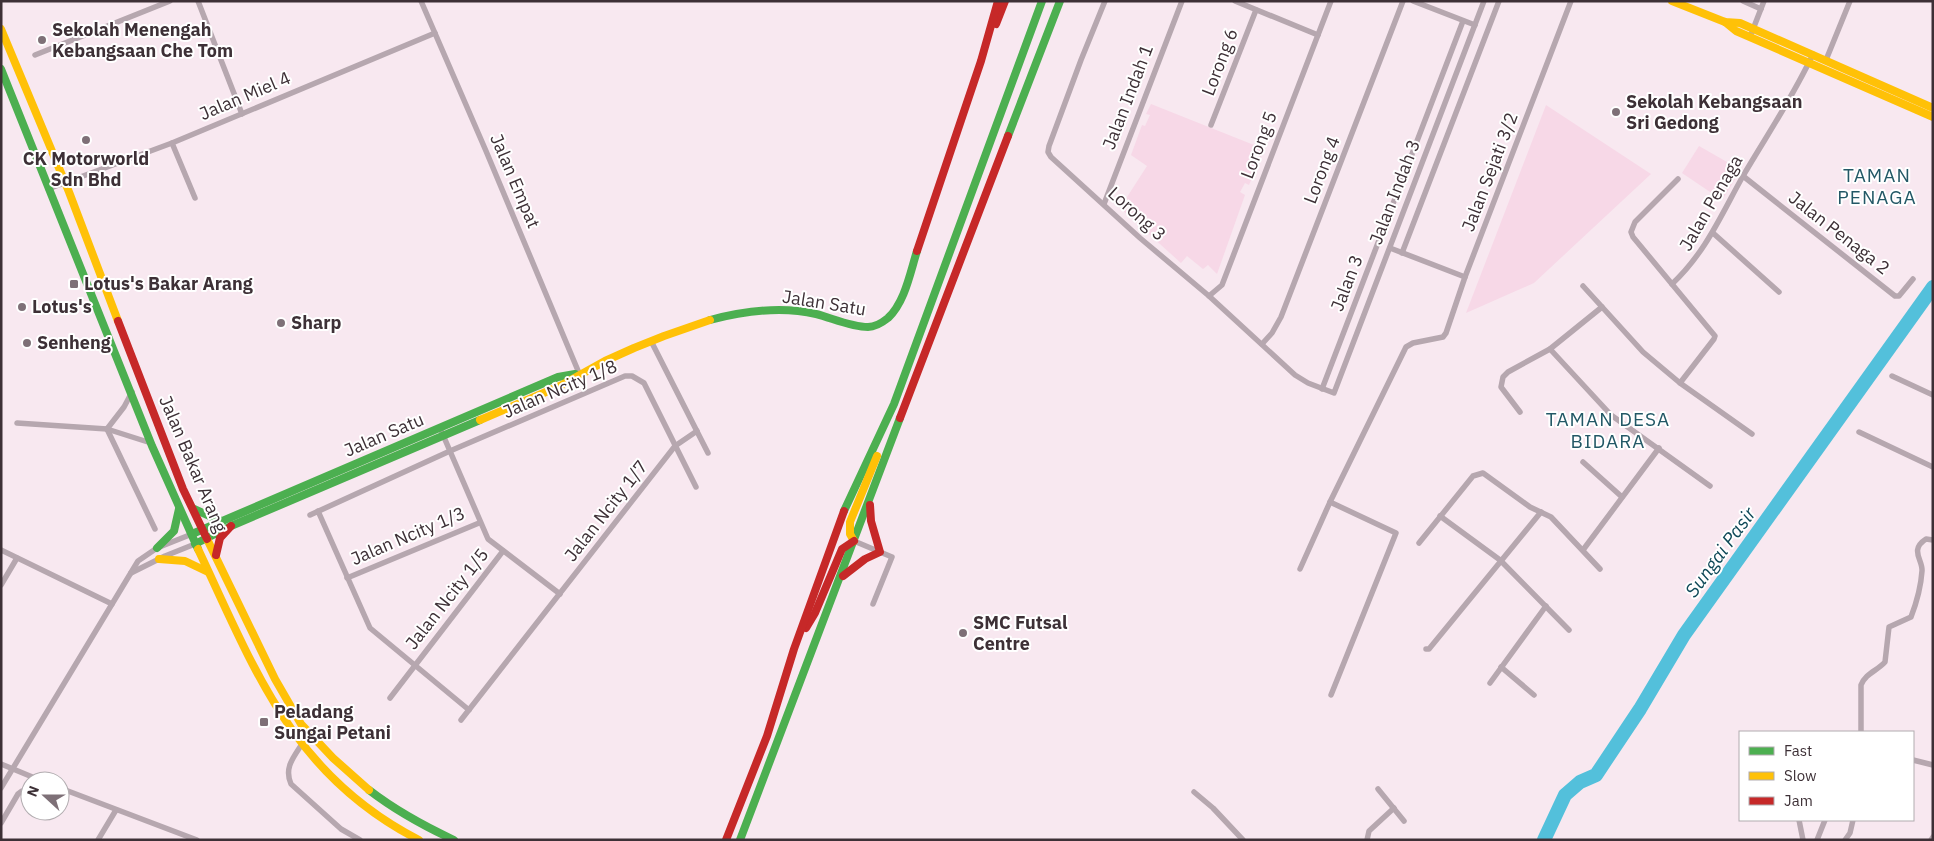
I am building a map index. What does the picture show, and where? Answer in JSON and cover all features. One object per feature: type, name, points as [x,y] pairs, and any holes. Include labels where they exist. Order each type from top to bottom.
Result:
[{"type":"main road","name":"Jalan Satu","points":[[195,544],[231,526],[560,386],[579,373],[651,341],[721,317],[760,309],[802,311],[868,327],[878,325],[887,320],[901,299],[981,61],[998,1]]},
{"type":"main road","name":"Jalan Satu","points":[[981,61],[1005,1]]},
{"type":"main road","points":[[854,541],[850,534],[850,522],[886,432],[894,404],[1042,1]]},
{"type":"main road","points":[[740,840],[948,290],[1060,1]]},
{"type":"main road","points":[[1672,1],[1724,22],[1736,32],[1933,117]]},
{"type":"main road","points":[[1724,22],[1740,23],[1933,108]]},
{"type":"main road","name":"Jalan Bakar Arang","points":[[1,29],[65,182],[183,489],[276,679],[301,724],[333,758],[387,804],[430,829],[454,840]]},
{"type":"main road","name":"Jalan Bakar Arang","points":[[1,69],[151,443],[195,544],[260,680],[311,756],[374,812],[419,840]]},
{"type":"main road","name":"Jalan Satu","points":[[192,534],[558,377],[579,373]]},
{"type":"main road","points":[[726,840],[767,736],[794,649],[842,515],[894,404]]},
{"type":"main road","points":[[841,577],[865,559],[880,552],[871,521],[870,499]]},
{"type":"main road","points":[[157,548],[174,531],[179,507]]},
{"type":"main road","points":[[194,509],[221,521]]},
{"type":"main road","points":[[216,555],[220,538],[231,526]]},
{"type":"main road","points":[[794,649],[815,613],[842,548],[854,541]]},
{"type":"main road","points":[[158,559],[186,561],[198,565],[208,572]]},
{"type":"street","points":[[35,55],[160,3],[170,1]]},
{"type":"street","points":[[198,1],[242,114]]},
{"type":"street","name":"Jalan Empat","points":[[421,1],[579,373]]},
{"type":"street","name":"Lorong 3","points":[[1105,1],[1081,60],[1048,152],[1062,168],[1209,296],[1295,375],[1334,393]]},
{"type":"street","name":"Jalan Indah 1","points":[[1104,204],[1182,1]]},
{"type":"street","points":[[1235,1],[1318,35]]},
{"type":"street","name":"Lorong 5","points":[[1209,296],[1222,285],[1331,1]]},
{"type":"street","name":"Lorong 4","points":[[1262,344],[1282,317],[1402,1]]},
{"type":"street","points":[[1413,1],[1475,25]]},
{"type":"street","name":"Jalan Indah 3","points":[[1334,393],[1484,1]]},
{"type":"street","points":[[1402,253],[1499,1]]},
{"type":"street","name":"Jalan Sejati 3/2","points":[[1330,502],[1406,347],[1413,343],[1442,337],[1446,333],[1465,277],[1572,1]]},
{"type":"street","points":[[1744,1],[1761,8]]},
{"type":"street","points":[[1750,37],[1764,1]]},
{"type":"street","points":[[1826,60],[1850,1]]},
{"type":"street","name":"Lorong 6","points":[[1211,125],[1256,10]]},
{"type":"street","name":"Jalan 3","points":[[1322,389],[1463,21]]},
{"type":"street","name":"Jalan Miel 4","points":[[48,189],[172,143],[435,33]]},
{"type":"street","name":"Jalan Penaga","points":[[1672,284],[1693,263],[1713,234],[1743,176],[1798,86],[1813,54]]},
{"type":"street","points":[[172,143],[195,198]]},
{"type":"street","name":"Jalan Penaga 2","points":[[1743,176],[1895,296],[1899,296],[1913,279]]},
{"type":"street","points":[[1678,179],[1635,222],[1631,232],[1633,237],[1715,336],[1714,340],[1680,383]]},
{"type":"street","points":[[1713,234],[1779,292]]},
{"type":"street","points":[[1390,248],[1465,277]]},
{"type":"street","points":[[1583,286],[1654,362],[1680,383],[1752,434]]},
{"type":"street","points":[[1520,412],[1501,388],[1503,377],[1508,372],[1550,349],[1602,307]]},
{"type":"street","points":[[651,341],[708,453]]},
{"type":"street","points":[[1550,349],[1611,415],[1710,486]]},
{"type":"street","name":"Jalan Ncity 1/8","points":[[310,515],[625,376],[632,376],[644,383],[696,487]]},
{"type":"street","points":[[1892,376],[1933,395]]},
{"type":"street","points":[[107,428],[124,407],[132,392]]},
{"type":"street","points":[[17,423],[107,428],[151,443]]},
{"type":"street","points":[[107,428],[155,529]]},
{"type":"street","points":[[440,428],[488,539],[560,594]]},
{"type":"street","name":"Jalan Ncity 1/7","points":[[462,720],[675,446],[697,431]]},
{"type":"street","points":[[1859,432],[1933,467]]},
{"type":"street","points":[[1583,550],[1659,448]]},
{"type":"street","points":[[1583,462],[1622,497]]},
{"type":"street","points":[[1419,543],[1473,476],[1480,473],[1485,474],[1527,506],[1551,517],[1600,569]]},
{"type":"street","points":[[1300,569],[1330,502],[1396,532],[1331,695]]},
{"type":"street","points":[[318,511],[370,628],[469,710]]},
{"type":"street","points":[[1426,649],[1429,648],[1541,512]]},
{"type":"street","points":[[1440,516],[1500,560],[1569,630]]},
{"type":"street","name":"Jalan Ncity 1/3","points":[[348,578],[480,523]]},
{"type":"street","points":[[1,788],[138,561],[157,548],[192,534]]},
{"type":"street","points":[[1861,731],[1863,680],[1885,662],[1889,627],[1911,617],[1922,571],[1918,552],[1922,542],[1931,540]]},
{"type":"street","points":[[854,541],[892,557],[873,604]]},
{"type":"street","points":[[129,574],[158,559],[195,544]]},
{"type":"street","points":[[1,550],[112,604]]},
{"type":"street","name":"Jalan Ncity 1/5","points":[[390,698],[503,551]]},
{"type":"street","points":[[1,585],[17,558]]},
{"type":"street","points":[[1490,683],[1546,606]]},
{"type":"street","points":[[1501,668],[1534,695]]},
{"type":"street","points":[[302,744],[288,768],[288,777],[292,784],[341,829],[360,840]]},
{"type":"street","points":[[1914,760],[1933,765]]},
{"type":"street","points":[[1,764],[20,772]]},
{"type":"street","points":[[1378,789],[1404,821]]},
{"type":"street","points":[[1,823],[20,792]]},
{"type":"street","points":[[70,792],[197,840]]},
{"type":"street","points":[[1194,792],[1218,813],[1243,840]]},
{"type":"street","points":[[1367,840],[1369,831],[1394,808]]},
{"type":"street","points":[[98,840],[116,810]]},
{"type":"street","points":[[1799,821],[1802,840]]},
{"type":"street","points":[[1817,840],[1825,821]]},
{"type":"street","points":[[1845,840],[1850,833],[1853,821]]},
{"type":"shaded area","points":[[1151,104],[1264,149],[1249,185],[1245,183],[1240,192],[1245,195],[1217,274],[1208,265],[1203,269],[1187,256],[1181,263],[1120,208],[1147,166],[1131,155],[1142,125],[1145,126],[1150,115],[1146,114]]},
{"type":"shaded area","points":[[1546,105],[1651,174],[1534,283],[1466,313]]},
{"type":"shaded area","points":[[1699,146],[1741,170],[1722,200],[1682,173]]},
{"type":"waterway","name":"Sungai Pasir","points":[[1544,840],[1565,795],[1580,782],[1596,775],[1640,709],[1684,635],[1933,287]]},
{"type":"traffic: fast","points":[[844,511],[894,404],[1042,1]]},
{"type":"traffic: fast","points":[[1008,136],[1060,1]]},
{"type":"traffic: fast","points":[[1,69],[152,446],[198,549]]},
{"type":"traffic: fast","points":[[710,320],[749,312],[789,310],[816,314],[855,326],[873,326],[888,318],[899,304],[917,251]]},
{"type":"traffic: fast","points":[[192,534],[558,377],[575,374]]},
{"type":"traffic: fast","points":[[740,840],[900,418]]},
{"type":"traffic: fast","points":[[195,544],[231,526],[480,420]]},
{"type":"traffic: fast","points":[[157,548],[174,531],[179,509]]},
{"type":"traffic: fast","points":[[194,509],[221,521]]},
{"type":"traffic: fast","points":[[369,790],[410,817],[454,840]]},
{"type":"traffic: slow","points":[[1672,1],[1725,22],[1740,23],[1933,108]]},
{"type":"traffic: slow","points":[[1725,22],[1736,31],[1933,117]]},
{"type":"traffic: slow","points":[[1,29],[69,192],[118,321]]},
{"type":"traffic: slow","points":[[480,420],[560,386],[605,361],[634,348],[710,320]]},
{"type":"traffic: slow","points":[[854,541],[850,534],[850,522],[877,456]]},
{"type":"traffic: slow","points":[[207,539],[275,679],[301,724],[333,758],[369,790]]},
{"type":"traffic: slow","points":[[198,549],[259,677],[282,716],[308,751],[339,784],[375,814],[419,840]]},
{"type":"traffic: slow","points":[[159,559],[185,561],[208,572]]},
{"type":"traffic: jam","points":[[917,251],[981,61],[998,1]]},
{"type":"traffic: jam","points":[[996,24],[1005,1]]},
{"type":"traffic: jam","points":[[900,418],[1008,136]]},
{"type":"traffic: jam","points":[[118,321],[183,489],[207,539]]},
{"type":"traffic: jam","points":[[843,576],[865,559],[880,552],[871,521],[870,505]]},
{"type":"traffic: jam","points":[[726,840],[767,736],[794,649],[844,511]]},
{"type":"traffic: jam","points":[[216,555],[220,538],[231,526]]},
{"type":"traffic: jam","points":[[806,628],[815,613],[842,549],[854,541]]},
{"type":"place","name":"Sekolah Menengah Kebangsaan Che Tom","points":[[42,40]]},
{"type":"place","name":"Sekolah Kebangsaan Sri Gedong","points":[[1616,112]]},
{"type":"place","name":"CK Motorworld Sdn Bhd","points":[[86,140]]},
{"type":"place","name":"Lotus's Bakar Arang","points":[[74,284]]},
{"type":"place","name":"Lotus's","points":[[22,307]]},
{"type":"place","name":"Sharp","points":[[281,323]]},
{"type":"place","name":"Senheng","points":[[27,343]]},
{"type":"place","name":"SMC Futsal Centre","points":[[963,633]]},
{"type":"place","name":"Peladang Sungai Petani","points":[[264,722]]},
{"type":"district","name":"TAMAN PENAGA","points":[[1877,186]]},
{"type":"district","name":"TAMAN DESA BIDARA","points":[[1608,430]]}]
